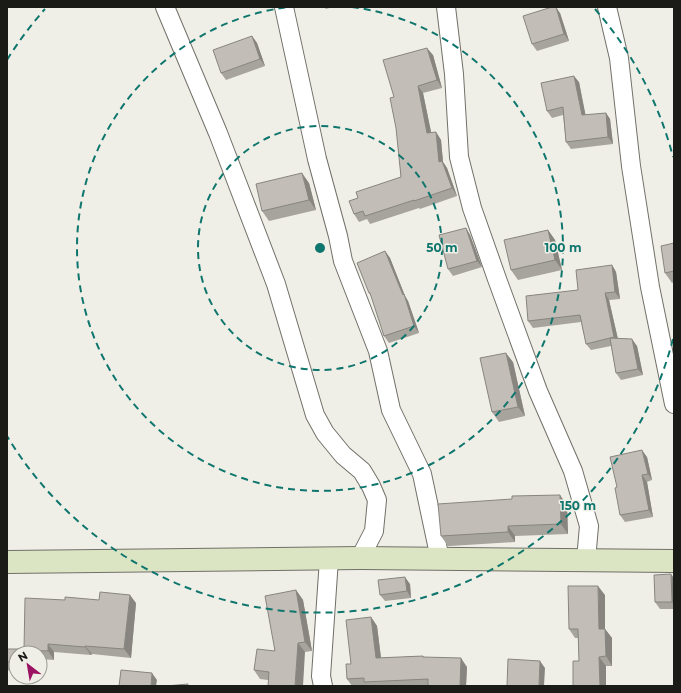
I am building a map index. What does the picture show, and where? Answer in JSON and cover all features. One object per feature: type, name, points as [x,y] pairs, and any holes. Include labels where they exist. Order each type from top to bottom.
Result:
[{"type":"street","points":[[165,7],[218,133],[276,284],[315,415],[324,433],[342,455],[362,471],[377,500],[374,531],[360,558]]},
{"type":"street","points":[[284,7],[317,159],[338,236],[343,261],[378,351],[391,410],[422,474],[440,559]]},
{"type":"street","points":[[446,7],[454,74],[459,157],[472,208],[538,391],[573,471],[589,526],[586,560]]},
{"type":"street","points":[[607,7],[619,58],[631,166],[650,287],[674,404]]},
{"type":"street","points":[[7,562],[360,558],[674,561]]},
{"type":"street","points":[[323,686],[321,676],[329,559]]},
{"type":"building","points":[[556,7],[564,34],[532,44],[523,16]]},
{"type":"building","points":[[252,36],[260,59],[221,73],[213,50]]},
{"type":"building","points":[[427,48],[437,80],[418,86],[427,133],[436,132],[439,162],[442,161],[452,188],[365,216],[363,211],[354,214],[349,201],[358,198],[356,192],[401,177],[396,128],[390,98],[394,97],[383,60]]},
{"type":"building","points":[[574,76],[582,115],[606,113],[608,137],[566,142],[563,107],[547,111],[541,83]]},
{"type":"building","points":[[302,173],[309,200],[262,211],[256,184]]},
{"type":"building","points":[[466,228],[477,261],[448,269],[439,235]]},
{"type":"building","points":[[548,230],[555,260],[511,270],[504,240]]},
{"type":"building","points":[[674,243],[674,271],[665,273],[661,246]]},
{"type":"building","points":[[385,251],[403,295],[404,294],[414,326],[384,336],[370,293],[357,263]]},
{"type":"building","points":[[612,265],[615,292],[605,293],[614,337],[586,344],[580,315],[528,321],[526,296],[578,290],[576,270]]},
{"type":"building","points":[[610,338],[632,339],[638,369],[616,373]]},
{"type":"building","points":[[506,353],[518,407],[492,412],[480,358]]},
{"type":"building","points":[[642,450],[648,474],[642,475],[649,510],[620,515],[615,488],[617,487],[610,457]]},
{"type":"building","points":[[560,495],[561,524],[508,526],[508,532],[441,536],[438,504],[512,499],[512,496]]},
{"type":"building","points":[[671,574],[672,602],[655,602],[654,575]]},
{"type":"building","points":[[405,577],[407,591],[380,595],[378,580]]},
{"type":"building","points":[[568,586],[598,586],[599,629],[605,629],[606,656],[599,657],[600,686],[573,686],[573,661],[579,661],[578,629],[569,629]]},
{"type":"building","points":[[296,590],[305,642],[298,643],[295,686],[268,686],[269,672],[254,670],[257,649],[275,651],[265,596]]},
{"type":"building","points":[[100,592],[130,595],[124,649],[48,644],[24,645],[25,598],[65,600],[65,597],[99,600]]},
{"type":"building","points":[[371,617],[376,658],[423,656],[461,658],[460,686],[428,686],[428,679],[364,682],[364,678],[347,679],[346,664],[351,664],[346,620]]},
{"type":"building","points":[[8,649],[8,662],[7,662]]},
{"type":"building","points":[[508,659],[540,661],[539,686],[507,686]]},
{"type":"building","points":[[121,670],[152,673],[151,686],[119,686]]},
{"type":"building","points":[[188,684],[188,686],[166,686]]}]
